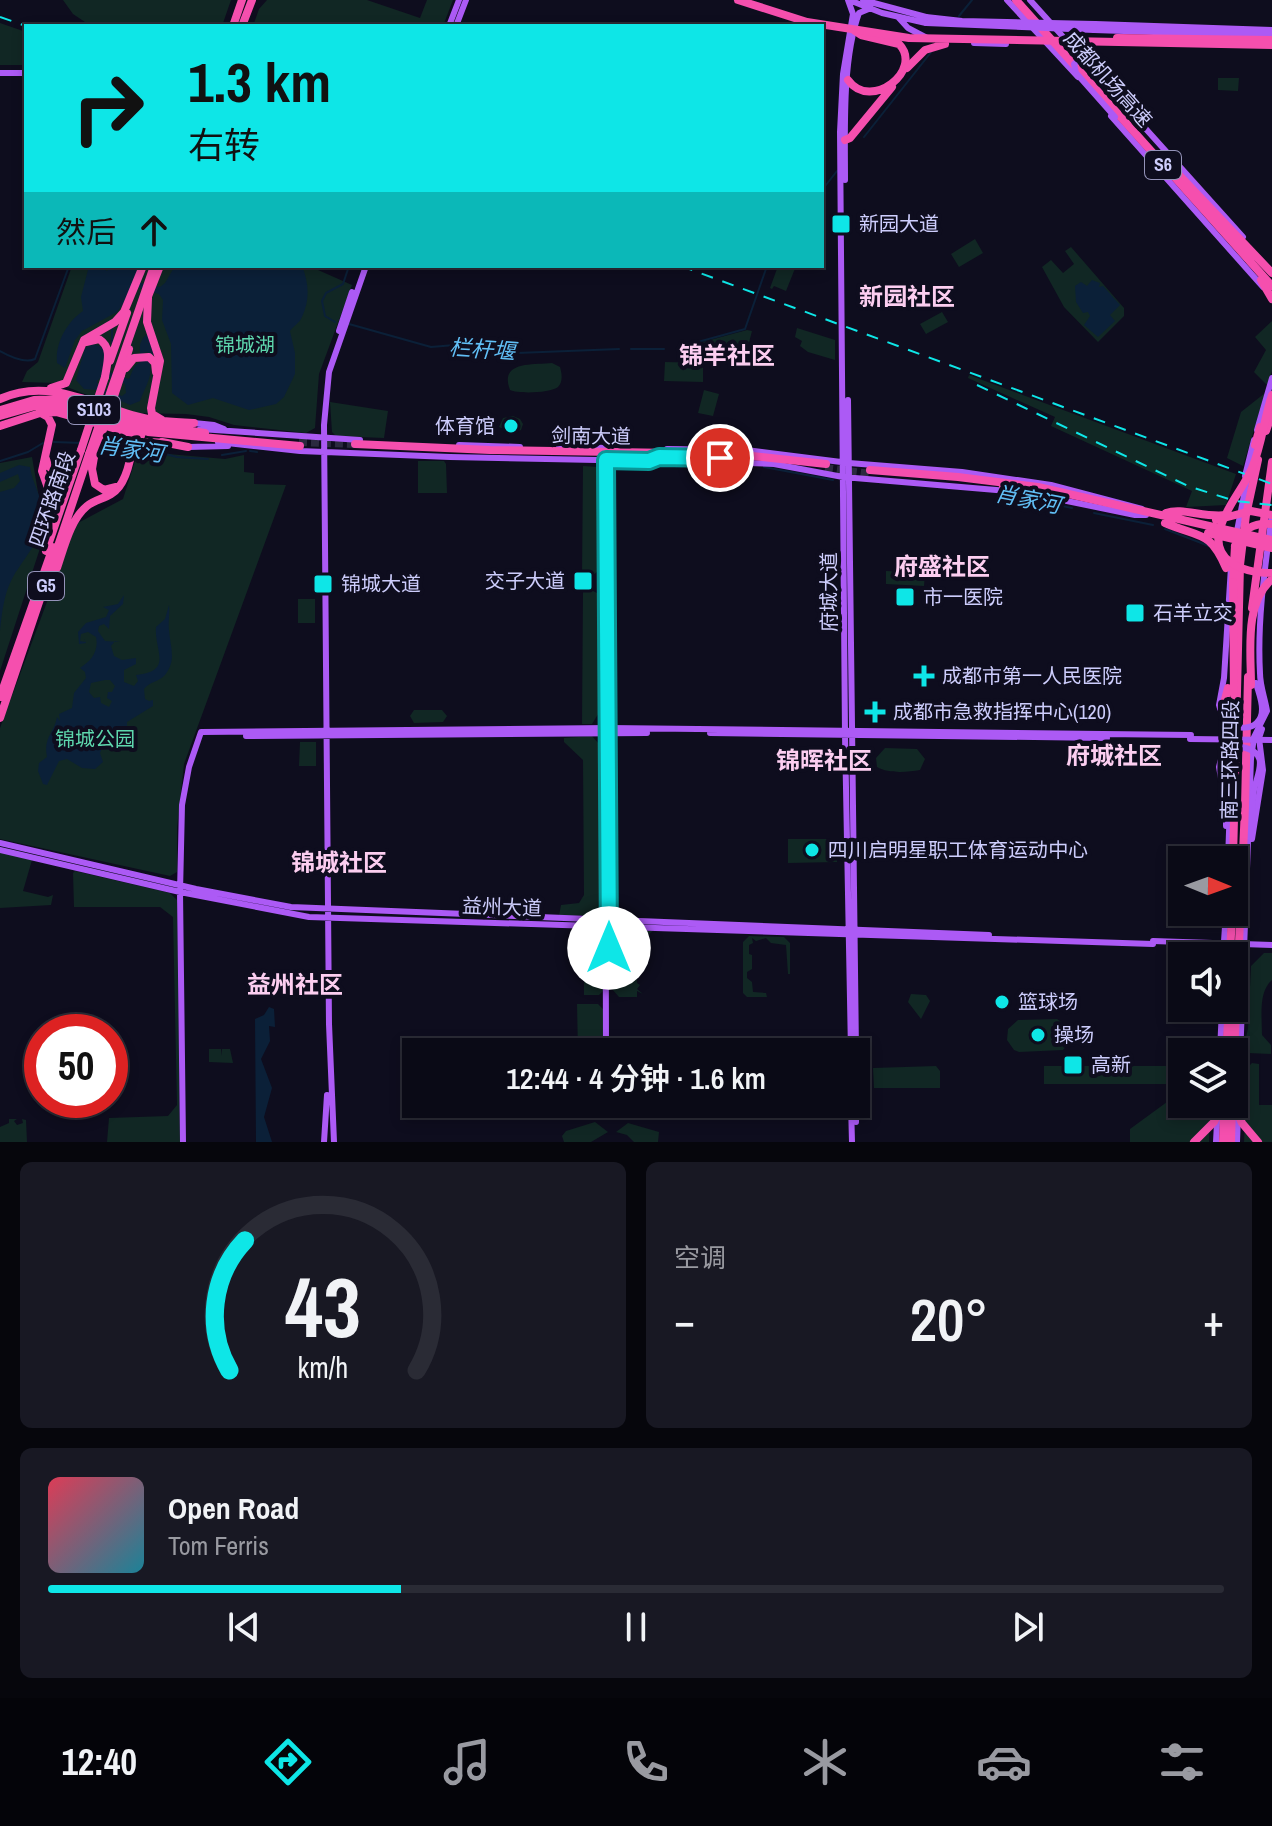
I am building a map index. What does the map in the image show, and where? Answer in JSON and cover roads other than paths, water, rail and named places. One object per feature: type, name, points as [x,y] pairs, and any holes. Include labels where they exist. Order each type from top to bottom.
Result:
[{"type":"highway","points":[[239,22],[242,0]]},
{"type":"highway","points":[[239,22],[251,0]]},
{"type":"highway","points":[[738,0],[821,24]]},
{"type":"highway","name":"成都机场高速","points":[[1018,0],[1168,165],[1272,291]]},
{"type":"highway","points":[[757,1],[836,23],[906,33],[1272,38]]},
{"type":"highway","points":[[824,25],[909,38],[976,41],[1272,38]]},
{"type":"highway","points":[[844,136],[850,138],[906,68],[906,55],[899,44],[855,31]]},
{"type":"highway","points":[[848,80],[855,88],[876,92],[890,84],[929,48],[976,41]]},
{"type":"highway","name":"成都机场高速","points":[[1105,96],[1272,291]]},
{"type":"highway","points":[[1168,165],[1272,271]]},
{"type":"highway","points":[[1184,188],[1208,221],[1272,291]]},
{"type":"highway","points":[[43,390],[62,386],[84,340],[118,320],[150,268]]},
{"type":"highway","name":"四环路南段","points":[[0,697],[150,268]]},
{"type":"highway","points":[[151,268],[147,322],[160,357],[151,408],[156,417],[190,430],[300,444]]},
{"type":"highway","points":[[122,482],[110,490],[98,487],[92,477],[87,453],[105,377],[133,294]]},
{"type":"highway","points":[[15,654],[55,526],[121,375],[148,298]]},
{"type":"highway","points":[[81,398],[73,392],[69,382],[83,345],[94,338],[104,342],[108,352],[105,377]]},
{"type":"highway","points":[[121,375],[134,358],[149,357],[156,368],[155,382],[143,411],[132,415]]},
{"type":"highway","points":[[1255,445],[1272,388]]},
{"type":"highway","points":[[0,399],[28,390],[61,392],[132,415],[167,422]]},
{"type":"highway","points":[[1269,571],[1248,571],[1235,566],[1224,557],[1219,537],[1226,512],[1253,465],[1272,395]]},
{"type":"highway","name":"S103","points":[[0,413],[34,400],[56,399],[146,424],[190,430]]},
{"type":"highway","points":[[40,413],[48,417],[52,425],[42,471],[55,508],[55,526]]},
{"type":"highway","points":[[0,426],[40,413],[71,414],[165,443]]},
{"type":"highway","name":"南三环路四段","points":[[1247,846],[1242,725],[1241,512],[1272,413]]},
{"type":"highway","points":[[71,414],[59,420],[47,454],[48,466],[55,472],[66,471],[87,453]]},
{"type":"highway","points":[[122,432],[129,437],[133,450]]},
{"type":"highway","points":[[35,620],[79,515],[86,507],[114,493],[122,482],[133,450],[144,441],[188,447]]},
{"type":"highway","name":"剑南大道","points":[[354,446],[486,448],[651,457]]},
{"type":"highway","name":"剑南大道","points":[[354,446],[438,454],[734,456],[823,466]]},
{"type":"highway","name":"四环路南段","points":[[0,718],[35,620],[87,453]]},
{"type":"highway","name":"南三环路四段","points":[[1242,725],[1248,640],[1272,462]]},
{"type":"highway","points":[[871,472],[1005,484],[1271,541]]},
{"type":"highway","points":[[991,476],[1024,492]]},
{"type":"highway","name":"南三环路四段","points":[[1258,562],[1272,489]]},
{"type":"highway","points":[[1162,517],[1179,510],[1214,528]]},
{"type":"highway","points":[[1214,528],[1251,511],[1272,515]]},
{"type":"highway","points":[[1214,528],[1241,512]]},
{"type":"highway","points":[[1237,534],[1241,512]]},
{"type":"highway","points":[[1162,517],[1200,520],[1214,528],[1230,565],[1231,671],[1222,711]]},
{"type":"highway","points":[[1231,846],[1242,725],[1234,695],[1234,552],[1247,528],[1261,523],[1272,524]]},
{"type":"highway","points":[[1214,528],[1226,568]]},
{"type":"highway","points":[[1242,725],[1250,714],[1254,684],[1251,641],[1255,605],[1260,591],[1272,579]]},
{"type":"highway","points":[[1248,837],[1251,759]]},
{"type":"highway","points":[[1194,1142],[1216,1118]]},
{"type":"highway","points":[[1222,1118],[1223,1142]]},
{"type":"highway","points":[[1231,1142],[1232,1118]]},
{"type":"highway","points":[[1240,1118],[1258,1142]]},
{"type":"main road","points":[[450,24],[459,0]]},
{"type":"main road","points":[[457,24],[466,0]]},
{"type":"main road","points":[[849,0],[898,17],[926,20],[1272,38]]},
{"type":"main road","points":[[844,136],[843,74],[853,14],[849,0]]},
{"type":"main road","points":[[863,0],[926,20]]},
{"type":"main road","name":"S6","points":[[1007,0],[1058,54],[1137,147],[1272,291]]},
{"type":"main road","points":[[1030,0],[1272,271]]},
{"type":"main road","points":[[844,136],[856,20],[861,12],[871,8]]},
{"type":"main road","points":[[898,17],[908,28],[926,38],[947,42],[1038,43],[1058,54]]},
{"type":"main road","points":[[1137,147],[1076,73],[1074,64],[1081,58],[1088,59],[1136,111],[1148,131]]},
{"type":"main road","points":[[0,72],[24,71]]},
{"type":"main road","name":"府城大道","points":[[844,136],[853,1038]]},
{"type":"main road","points":[[329,1142],[322,438],[329,372],[362,268]]},
{"type":"main road","points":[[1241,512],[1258,425],[1272,378]]},
{"type":"main road","points":[[1230,846],[1232,750],[1219,705],[1226,622],[1226,568],[1241,512],[1258,425]]},
{"type":"main road","points":[[190,430],[227,431],[323,451],[354,446]]},
{"type":"main road","points":[[190,430],[235,445]]},
{"type":"main road","points":[[188,447],[300,444],[322,438],[354,446]]},
{"type":"main road","points":[[486,448],[746,450],[823,466],[846,477],[871,472],[991,476],[1051,485],[1121,501],[1147,513]]},
{"type":"main road","points":[[637,449],[651,457]]},
{"type":"main road","points":[[734,456],[746,450]]},
{"type":"main road","points":[[438,454],[604,460],[651,457],[823,466],[846,463],[871,472],[1024,492],[1135,515],[1147,513]]},
{"type":"main road","points":[[734,456],[748,463]]},
{"type":"main road","points":[[604,460],[608,1038]]},
{"type":"main road","points":[[1226,622],[1229,657],[1222,711],[1224,719],[1232,726],[1243,729],[1254,725],[1262,713],[1254,684],[1269,571],[1272,515]]},
{"type":"main road","points":[[1227,591],[1237,534]]},
{"type":"main road","points":[[1269,571],[1272,560]]},
{"type":"main road","points":[[1249,850],[1248,837],[1263,770],[1259,738],[1267,711],[1260,672],[1261,620]]},
{"type":"main road","points":[[1248,874],[1251,759],[1254,737],[1267,711]]},
{"type":"main road","points":[[1226,844],[1225,804],[1219,767],[1227,728]]},
{"type":"main road","points":[[185,1142],[182,889],[186,796],[202,734],[607,731],[1272,738]]},
{"type":"main road","points":[[1226,844],[1226,793],[1221,763],[1227,752],[1242,747],[1251,750],[1260,761],[1248,837]]},
{"type":"main road","name":"益州大道","points":[[0,843],[274,912],[327,918],[607,923]]},
{"type":"main road","name":"益州大道","points":[[0,850],[182,889],[268,904],[327,909],[607,923],[1272,946]]},
{"type":"main road","points":[[1237,1142],[1241,1022]]},
{"type":"main road","points":[[854,1118],[854,1142]]},
{"type":"main road","points":[[1216,1142],[1219,1118]]},
{"type":"main road","points":[[1217,1130],[1225,1139],[1237,1131]]},
{"type":"water","name":"锦城湖","points":[[88,268],[107,271],[109,268],[139,268],[137,282],[160,287],[174,268],[303,268],[307,285],[305,311],[290,331],[295,353],[295,374],[284,397],[276,404],[249,410],[213,398],[188,405],[172,393],[171,344],[162,320],[163,300],[159,294],[136,287],[117,312],[82,331],[75,340],[65,368],[57,363],[58,348],[63,334],[83,311],[81,297]]},
{"type":"water","points":[[1092,280],[1100,283],[1099,287],[1103,286],[1120,305],[1110,315],[1115,321],[1098,337],[1084,325],[1090,316],[1088,312],[1083,313],[1076,302],[1075,286],[1081,282],[1087,286]]},
{"type":"water","points":[[148,333],[154,355],[144,353],[150,371],[140,401],[130,405],[97,390],[84,389],[76,380],[85,348],[93,344],[103,347],[105,351],[104,370],[129,379],[134,367],[141,361],[140,346]],"holes":[[[103,375],[125,384],[126,393],[122,396],[99,388],[97,381]]]},
{"type":"water","points":[[19,465],[30,467],[41,504],[41,528],[7,590],[0,631],[0,492],[14,488],[20,481],[18,474],[0,482],[0,473]]},
{"type":"water","points":[[124,595],[123,604],[110,616],[109,629],[104,624],[99,626],[98,631],[105,641],[114,642],[111,646],[114,656],[122,660],[136,658],[136,664],[124,670],[124,682],[134,686],[138,681],[136,675],[148,673],[158,664],[156,627],[165,619],[169,605],[171,664],[163,677],[144,689],[145,699],[153,700],[153,706],[127,722],[127,731],[135,736],[134,740],[103,746],[100,753],[103,762],[95,769],[82,768],[67,759],[59,761],[47,785],[43,784],[38,771],[39,763],[47,757],[48,740],[57,717],[60,721],[59,714],[72,708],[74,693],[86,678],[80,668],[95,652],[96,637],[88,632],[81,634],[80,641],[85,642],[84,639],[86,643],[79,644],[78,632],[86,623],[106,617],[109,610],[103,607],[118,604]],"holes":[[[110,680],[115,686],[112,692],[108,692],[107,698],[112,701],[109,707],[101,703],[100,697],[94,698],[89,692],[91,683]]]},
{"type":"water","points":[[269,1007],[274,1009],[275,1027],[269,1026],[270,1041],[261,1059],[272,1088],[264,1117],[272,1142],[256,1142],[255,1019],[264,1015]]},
{"type":"waterway","name":"栏杆堰","points":[[959,16],[972,0]]},
{"type":"waterway","name":"栏杆堰","points":[[864,137],[932,51]]},
{"type":"waterway","name":"栏杆堰","points":[[824,187],[837,171]]},
{"type":"waterway","name":"栏杆堰","points":[[0,351],[22,360],[35,359],[68,268]]},
{"type":"waterway","name":"栏杆堰","points":[[335,322],[325,316],[322,301],[326,293],[343,284],[348,268]]},
{"type":"waterway","name":"栏杆堰","points":[[687,345],[745,329],[766,268]]},
{"type":"waterway","name":"栏杆堰","points":[[349,324],[431,347],[467,344],[517,353],[619,349]]},
{"type":"waterway","points":[[112,329],[112,343]]},
{"type":"waterway","name":"栏杆堰","points":[[631,349],[664,349]]},
{"type":"waterway","name":"肖家河","points":[[54,442],[82,443]]},
{"type":"waterway","name":"肖家河","points":[[0,461],[28,452],[43,443]]},
{"type":"waterway","name":"肖家河","points":[[100,443],[122,444],[132,451]]},
{"type":"waterway","name":"肖家河","points":[[222,455],[246,451]]},
{"type":"waterway","name":"肖家河","points":[[250,451],[257,452]]},
{"type":"waterway","name":"肖家河","points":[[138,453],[158,452],[208,459]]},
{"type":"waterway","name":"肖家河","points":[[653,466],[691,465]]},
{"type":"waterway","name":"肖家河","points":[[611,466],[647,466]]},
{"type":"waterway","name":"肖家河","points":[[764,467],[833,480]]},
{"type":"waterway","name":"肖家河","points":[[999,493],[1072,508]]},
{"type":"waterway","name":"肖家河","points":[[1094,513],[1153,525]]},
{"type":"waterway","name":"肖家河","points":[[1165,529],[1209,546]]},
{"type":"tunnel","points":[[299,442],[355,444]]},
{"type":"tunnel","points":[[825,468],[871,474]]},
{"type":"railway","points":[[0,17],[24,25]]},
{"type":"railway","points":[[686,268],[1272,484]]},
{"type":"railway","points":[[977,385],[1188,486],[1235,501],[1272,505]]},
{"type":"place","name":"新园大道","points":[[841,224]]},
{"type":"place","name":"体育馆","points":[[511,426]]},
{"type":"place","name":"交子大道","points":[[583,581]]},
{"type":"place","name":"锦城大道","points":[[323,584]]},
{"type":"place","name":"市一医院","points":[[905,597]]},
{"type":"place","name":"石羊立交","points":[[1135,613]]},
{"type":"place","name":"成都市第一人民医院","points":[[924,676]]},
{"type":"place","name":"成都市急救指挥中心(120)","points":[[875,712]]},
{"type":"place","name":"四川启明星职工体育运动中心","points":[[812,850]]},
{"type":"place","name":"篮球场","points":[[1002,1002]]},
{"type":"place","name":"操场","points":[[1038,1035]]},
{"type":"place","name":"高新","points":[[1073,1065]]},
{"type":"district","name":"新园社区","points":[[907,297]]},
{"type":"district","name":"锦羊社区","points":[[727,356]]},
{"type":"district","name":"府盛社区","points":[[942,567]]},
{"type":"district","name":"府城社区","points":[[1114,756]]},
{"type":"district","name":"锦晖社区","points":[[824,761]]},
{"type":"district","name":"锦城社区","points":[[339,863]]},
{"type":"district","name":"益州社区","points":[[295,985]]},
{"type":"park label","name":"锦城公园","points":[[95,739]]}]
